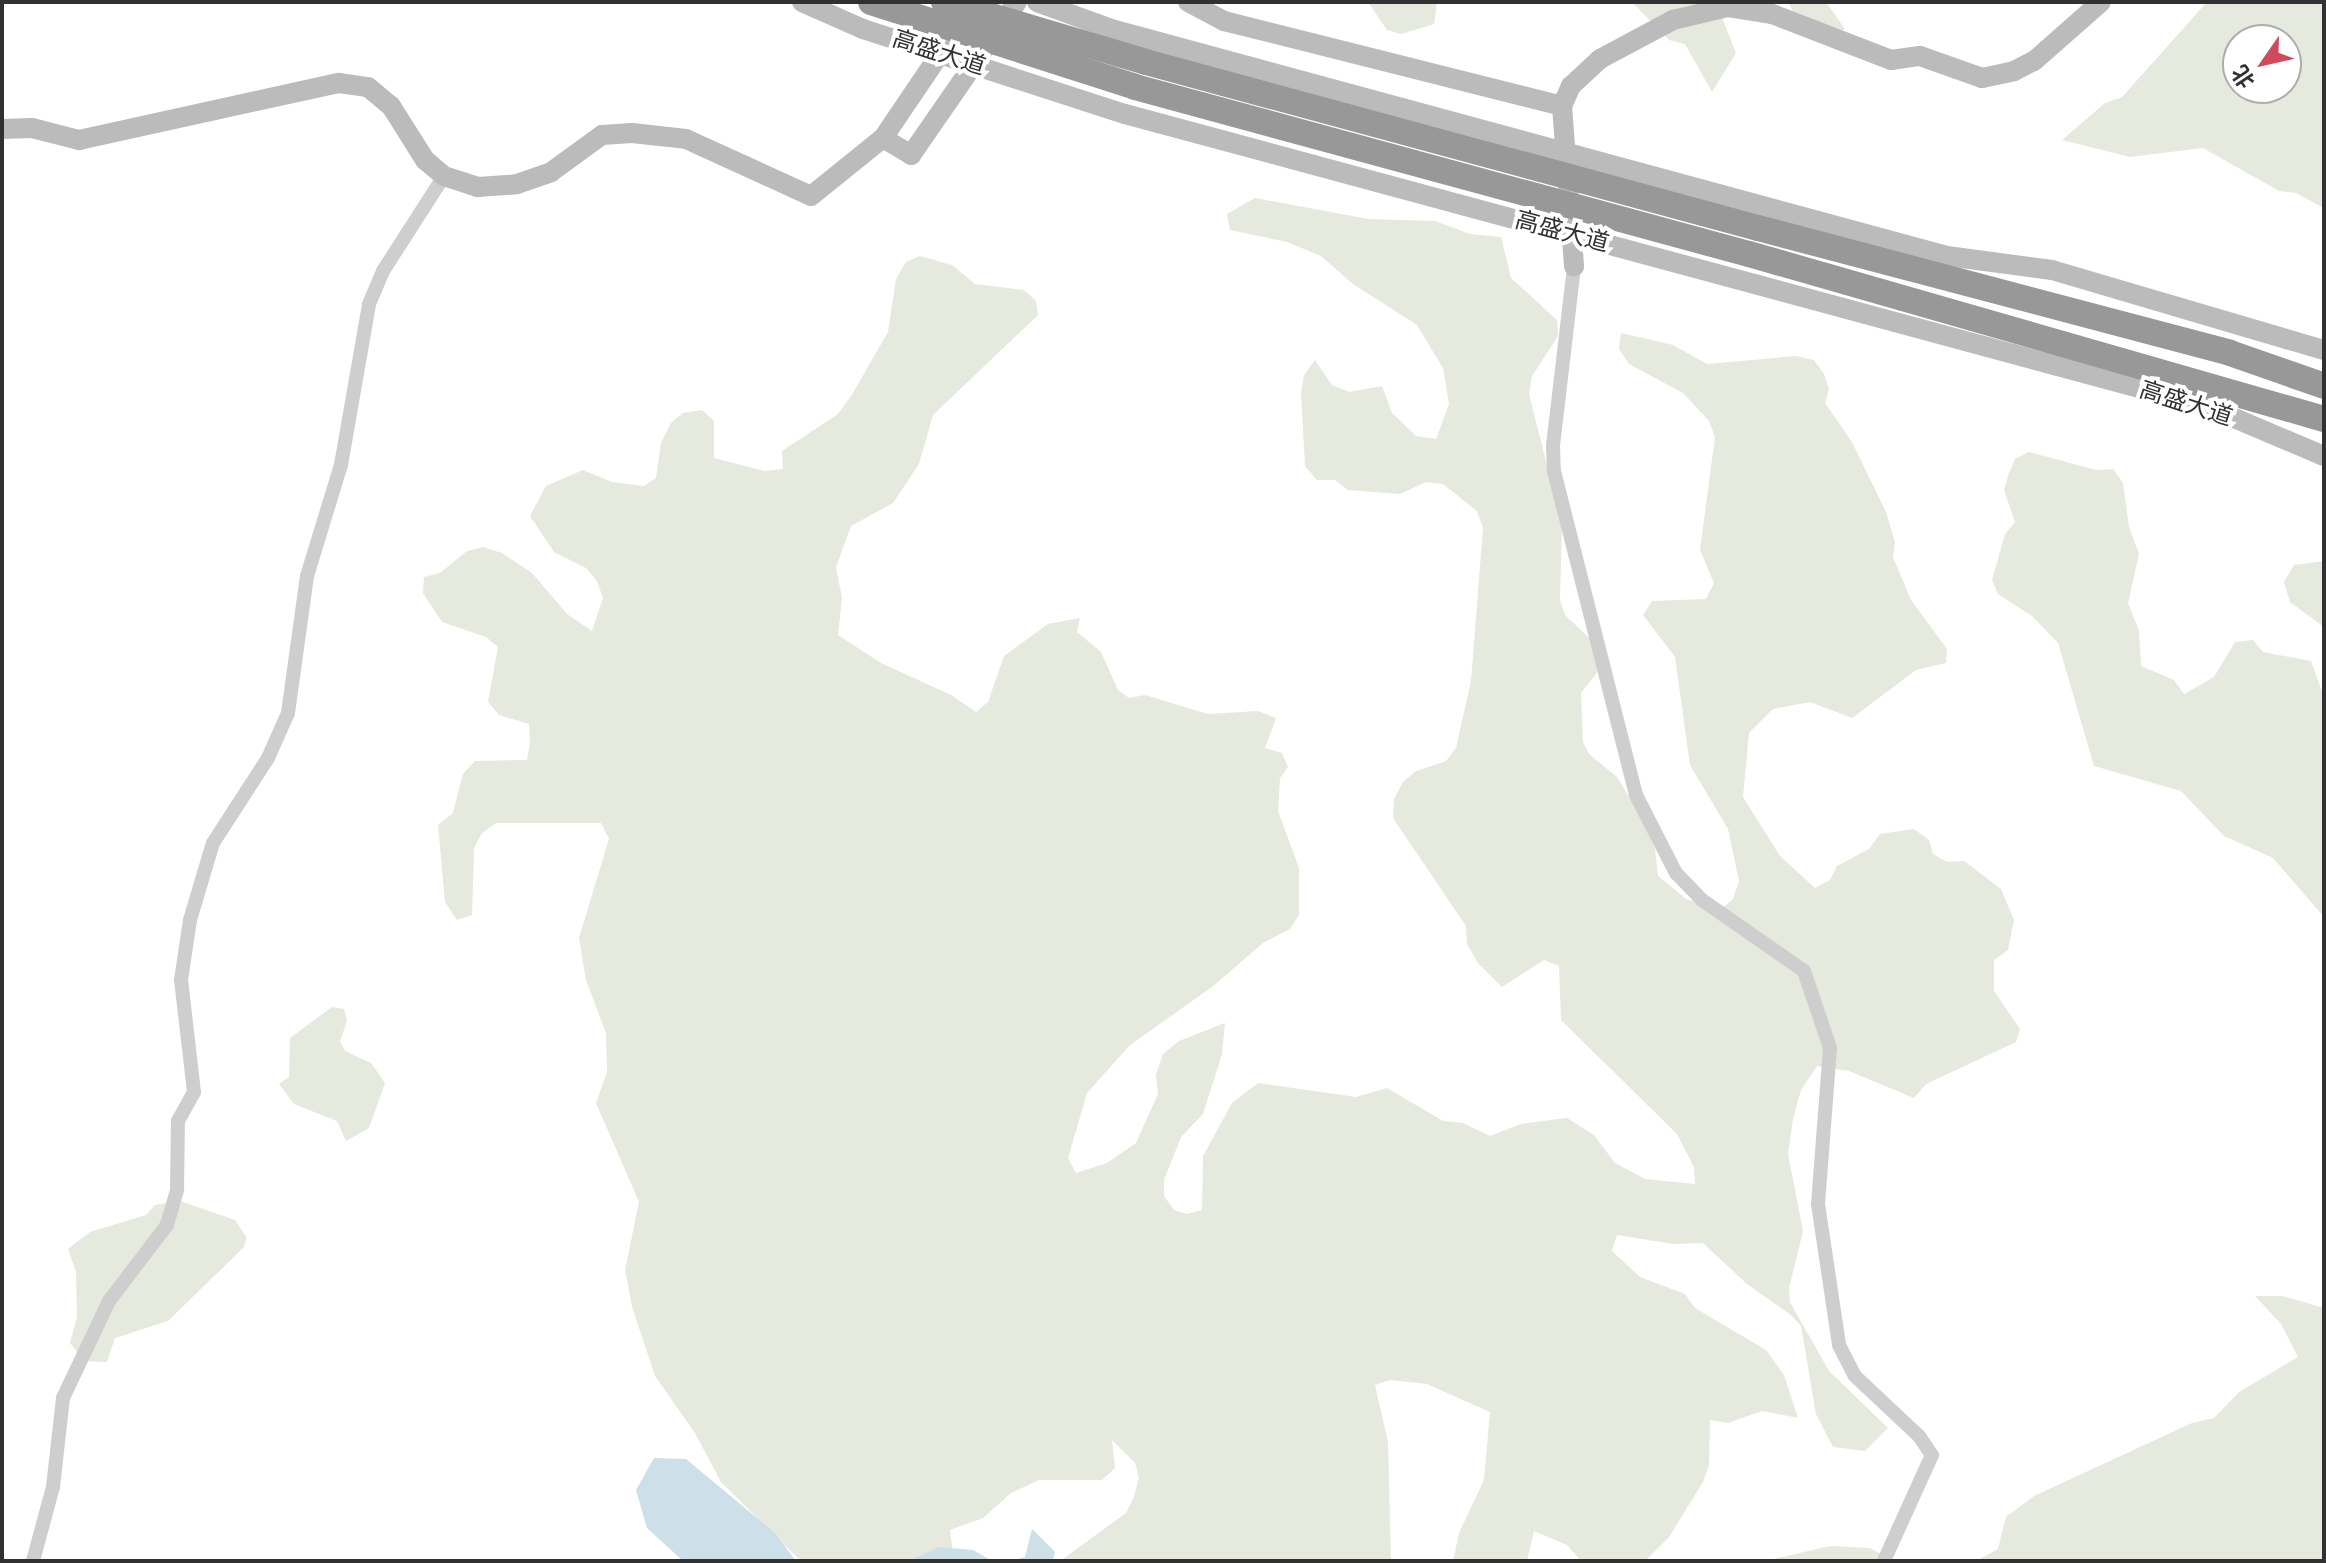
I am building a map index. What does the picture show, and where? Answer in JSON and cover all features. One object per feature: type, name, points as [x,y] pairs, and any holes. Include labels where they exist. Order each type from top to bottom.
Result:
[{"type":"highway","name":"高盛大道","points":[[871,2],[1135,87],[1749,254],[2219,386],[2324,419]]},
{"type":"highway","name":"高盛大道","points":[[944,2],[1146,62],[2230,353],[2324,386]]},
{"type":"highway","points":[[2230,353],[2324,376]]},
{"type":"highway","points":[[2219,386],[2324,428]]},
{"type":"main road","name":"高盛大道","points":[[802,2],[863,29],[1125,114],[2206,406],[2324,456]]},
{"type":"main road","points":[[2,129],[32,128],[79,140],[339,83],[368,87],[391,106],[425,160],[444,176],[478,187],[517,184],[551,172],[602,135],[632,133],[686,139],[811,196],[883,138],[975,2]]},
{"type":"main road","points":[[883,138],[911,155],[1017,2]]},
{"type":"main road","points":[[1037,2],[1111,29],[1902,244],[1947,256],[2052,270],[2324,350]]},
{"type":"main road","points":[[1188,2],[1224,21],[1562,106]]},
{"type":"main road","points":[[1574,267],[1562,106],[1571,86],[1600,59],[1673,20],[1728,7],[1772,14],[1891,60],[1920,56],[1982,78],[2034,61],[2101,2]]},
{"type":"street","points":[[33,1561],[53,1487],[63,1398],[109,1301],[167,1225],[177,1189],[178,1121],[194,1092],[181,980],[190,920],[213,843],[268,758],[288,713],[307,576],[341,465],[369,304],[383,271],[444,176]]},
{"type":"street","points":[[1574,267],[1554,471],[1636,795],[1676,873],[1702,900],[1804,971],[1830,1048],[1818,1204],[1839,1345],[1855,1376],[1919,1436],[1932,1455],[1884,1561]]},
{"type":"shaded area","points":[[1368,2],[1437,2],[1434,24],[1401,34],[1387,30]]},
{"type":"shaded area","points":[[1632,2],[1716,2],[1736,53],[1712,92],[1685,44],[1669,40]]},
{"type":"shaded area","points":[[1788,2],[1826,2],[1845,29],[1831,38],[1797,19]]},
{"type":"shaded area","points":[[2207,2],[2324,2],[2324,208],[2296,193],[2279,191],[2203,148],[2130,157],[2062,140],[2105,103],[2122,97]]},
{"type":"shaded area","points":[[1255,198],[1368,219],[1435,221],[1470,234],[1501,237],[1511,278],[1557,320],[1558,336],[1532,376],[1529,394],[1562,525],[1560,600],[1565,615],[1602,650],[1602,666],[1581,693],[1583,742],[1589,754],[1617,777],[1642,818],[1655,849],[1658,876],[1686,899],[1720,910],[1733,899],[1739,881],[1728,829],[1690,765],[1675,657],[1643,615],[1652,601],[1706,599],[1714,583],[1700,550],[1715,437],[1709,421],[1683,393],[1629,364],[1619,349],[1621,333],[1673,345],[1707,364],[1796,356],[1814,360],[1824,374],[1829,389],[1825,403],[1852,442],[1886,512],[1895,542],[1893,557],[1911,600],[1947,649],[1946,663],[1916,670],[1852,718],[1810,702],[1773,709],[1749,733],[1743,797],[1780,856],[1815,888],[1830,880],[1837,866],[1869,849],[1880,834],[1914,829],[1929,840],[1933,854],[1947,862],[1964,861],[2001,889],[2014,920],[2008,950],[1994,960],[1994,991],[2020,1029],[2016,1042],[1926,1084],[1914,1098],[1849,1071],[1817,1066],[1801,1090],[1793,1119],[1788,1154],[1803,1231],[1789,1288],[1790,1302],[1829,1371],[1888,1428],[1865,1451],[1833,1447],[1816,1414],[1801,1326],[1791,1315],[1747,1284],[1703,1243],[1673,1244],[1617,1235],[1612,1251],[1640,1277],[1685,1294],[1695,1308],[1766,1350],[1784,1375],[1798,1418],[1762,1411],[1728,1423],[1710,1420],[1709,1465],[1703,1482],[1669,1537],[1645,1561],[1581,1561],[1567,1545],[1534,1531],[1527,1561],[1453,1561],[1459,1533],[1484,1480],[1490,1412],[1427,1384],[1390,1380],[1375,1385],[1388,1442],[1391,1561],[1060,1561],[1126,1513],[1134,1497],[1139,1478],[1135,1463],[1112,1440],[1115,1468],[1102,1480],[1039,1480],[1011,1493],[983,1518],[950,1530],[954,1561],[801,1561],[721,1482],[695,1433],[655,1376],[632,1307],[625,1270],[639,1202],[596,1103],[607,1072],[606,1033],[586,980],[579,938],[609,839],[601,823],[496,823],[482,833],[474,848],[472,915],[457,920],[445,902],[438,825],[453,813],[463,774],[475,761],[527,760],[529,724],[499,715],[488,702],[498,647],[486,637],[442,622],[423,593],[424,577],[440,573],[467,551],[483,547],[502,553],[532,573],[567,614],[592,631],[603,598],[597,581],[586,568],[554,552],[530,516],[546,486],[583,470],[612,482],[644,486],[656,478],[661,443],[671,423],[683,413],[702,410],[714,421],[714,458],[764,471],[783,469],[782,451],[838,414],[853,393],[888,332],[896,279],[906,262],[920,256],[952,265],[975,284],[1024,290],[1036,301],[1038,315],[933,415],[919,464],[893,503],[851,526],[836,567],[842,598],[838,635],[881,663],[951,695],[976,712],[988,702],[1004,656],[1048,624],[1080,618],[1077,632],[1101,652],[1118,690],[1129,698],[1145,695],[1208,714],[1258,711],[1276,718],[1265,748],[1282,753],[1288,767],[1280,778],[1278,811],[1299,868],[1299,915],[1290,929],[1263,943],[1212,987],[1130,1045],[1087,1093],[1068,1158],[1076,1173],[1107,1163],[1136,1143],[1158,1094],[1156,1075],[1163,1054],[1179,1041],[1225,1023],[1222,1054],[1203,1114],[1181,1137],[1164,1180],[1164,1196],[1174,1210],[1187,1214],[1202,1210],[1203,1156],[1232,1103],[1258,1083],[1356,1097],[1387,1088],[1443,1121],[1463,1123],[1490,1136],[1521,1124],[1567,1118],[1594,1135],[1615,1163],[1645,1179],[1695,1184],[1694,1167],[1677,1134],[1561,1020],[1559,966],[1544,960],[1502,987],[1478,963],[1467,944],[1466,926],[1393,818],[1394,799],[1403,782],[1416,771],[1446,761],[1456,748],[1471,681],[1483,528],[1477,511],[1443,484],[1426,482],[1400,494],[1348,490],[1335,480],[1317,480],[1305,466],[1301,393],[1304,375],[1315,360],[1332,385],[1349,392],[1382,386],[1392,413],[1416,436],[1436,439],[1449,404],[1443,368],[1417,325],[1353,284],[1321,256],[1287,242],[1230,230],[1227,214]]},
{"type":"shaded area","points":[[2029,452],[2096,470],[2113,469],[2123,483],[2129,527],[2139,554],[2128,603],[2139,631],[2141,666],[2174,680],[2184,694],[2214,677],[2235,642],[2253,640],[2263,652],[2311,661],[2324,697],[2324,917],[2273,858],[2224,836],[2181,791],[2094,766],[2058,643],[2032,616],[1998,594],[1992,580],[2005,534],[2015,522],[2004,490],[2015,459]]},
{"type":"shaded area","points":[[2324,561],[2324,627],[2290,602],[2284,582],[2294,565]]},
{"type":"shaded area","points":[[332,1007],[344,1009],[347,1021],[340,1041],[345,1051],[371,1063],[385,1083],[369,1128],[346,1141],[337,1121],[294,1104],[279,1084],[289,1077],[290,1038]]},
{"type":"shaded area","points":[[180,1201],[235,1220],[247,1238],[243,1248],[168,1321],[115,1338],[107,1362],[84,1361],[70,1343],[77,1317],[76,1272],[68,1249],[90,1232],[146,1215],[155,1205]]},
{"type":"shaded area","points":[[2255,1296],[2283,1296],[2324,1308],[2324,1561],[1976,1561],[1998,1549],[2006,1517],[2034,1496],[2192,1423],[2214,1418],[2239,1392],[2298,1357],[2281,1324]]},
{"type":"shaded area","points":[[654,1458],[686,1459],[775,1533],[796,1561],[683,1561],[647,1528],[636,1490]]},
{"type":"shaded area","points":[[1032,1529],[1055,1552],[1053,1561],[1011,1561],[1025,1557]]},
{"type":"shaded area","points":[[1830,1546],[1870,1548],[1894,1561],[1765,1561]]},
{"type":"shaded area","points":[[939,1547],[973,1550],[992,1561],[909,1561]]}]
